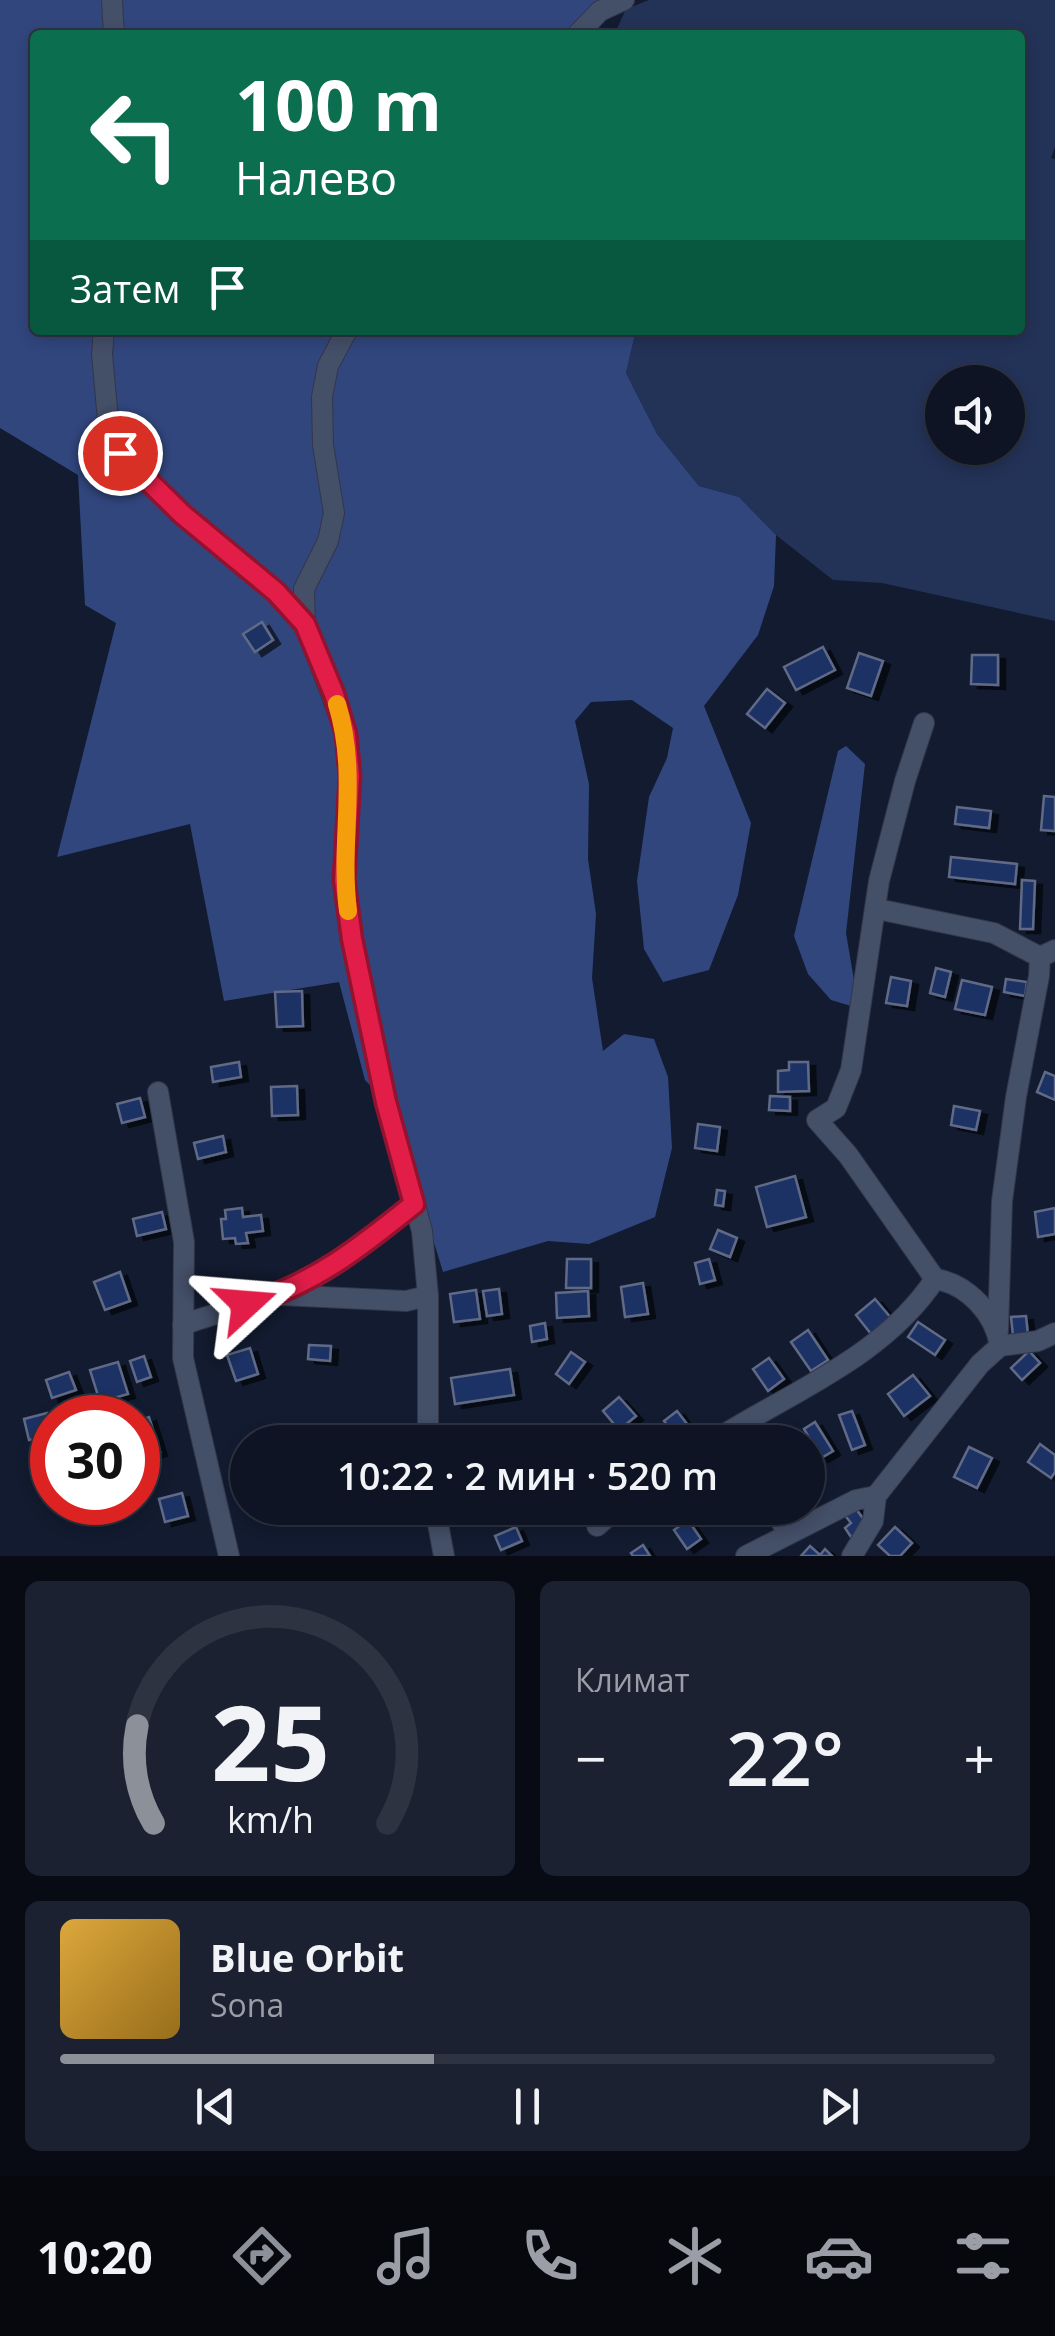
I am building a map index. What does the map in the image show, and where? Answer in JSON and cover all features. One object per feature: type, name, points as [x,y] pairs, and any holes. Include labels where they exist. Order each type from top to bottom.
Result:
[{"type":"street","points":[[112,0],[114,30]]},
{"type":"street","points":[[581,30],[599,6],[624,0]]},
{"type":"street","points":[[104,335],[108,420],[120,453],[182,514],[276,592],[305,624]]},
{"type":"street","points":[[344,335],[328,366],[322,397],[334,513],[328,542],[304,589],[305,624],[346,734],[350,776],[344,880],[352,939],[386,1102],[422,1231],[428,1296],[428,1425]]},
{"type":"street","points":[[924,723],[904,781],[883,864],[851,1070],[836,1108],[817,1120],[848,1155],[936,1280],[953,1282],[964,1289],[986,1312],[999,1339]]},
{"type":"street","points":[[852,1556],[873,1521],[876,1496],[999,1339],[1002,1201],[1047,954],[994,933],[877,909]]},
{"type":"street","points":[[158,1092],[184,1242],[183,1358],[229,1556]]},
{"type":"street","points":[[183,1326],[213,1312],[279,1295],[324,1272],[414,1204]]},
{"type":"street","points":[[746,1425],[867,1349],[923,1298],[936,1280]]},
{"type":"street","points":[[279,1295],[406,1301],[428,1296]]},
{"type":"street","points":[[999,1339],[1038,1341],[1055,1333]]},
{"type":"street","points":[[746,1556],[856,1500],[876,1496]]},
{"type":"street","points":[[438,1525],[444,1556]]},
{"type":"street","points":[[783,1525],[788,1534]]},
{"type":"shaded area","points":[[0,0],[616,0],[585,30],[30,30],[30,335],[635,335],[626,373],[657,434],[699,486],[739,497],[776,535],[774,586],[758,635],[704,706],[751,823],[738,895],[709,970],[663,982],[644,949],[637,881],[649,797],[667,758],[673,728],[632,700],[591,702],[575,721],[589,784],[588,859],[596,914],[592,978],[603,1051],[624,1034],[654,1039],[668,1077],[672,1148],[655,1217],[589,1244],[548,1241],[443,1272],[393,1109],[365,1080],[339,982],[224,1001],[190,824],[57,857],[116,623],[85,605],[78,475],[0,428]]},
{"type":"shaded area","points":[[649,0],[1055,0],[1055,147],[1051,158],[1055,159],[1055,621],[882,583],[833,580],[776,535],[739,497],[699,486],[657,434],[626,373],[635,335],[1025,335],[1025,30],[616,30],[626,9]]},
{"type":"shaded area","points":[[846,746],[865,764],[846,933],[855,986],[851,1006],[831,1000],[808,974],[794,936],[838,751]]},
{"type":"building","points":[[262,622],[273,640],[255,652],[243,634]]},
{"type":"building","points":[[823,647],[835,670],[796,690],[784,667]]},
{"type":"building","points":[[859,653],[883,661],[871,696],[847,688]]},
{"type":"building","points":[[972,655],[998,655],[998,685],[971,684]]},
{"type":"building","points":[[767,689],[785,703],[765,728],[747,714]]},
{"type":"building","points":[[1044,796],[1055,797],[1055,831],[1041,830]]},
{"type":"building","points":[[957,807],[991,811],[989,828],[955,824]]},
{"type":"building","points":[[951,857],[1017,864],[1015,884],[949,877]]},
{"type":"building","points":[[1022,880],[1035,881],[1033,929],[1020,929]]},
{"type":"building","points":[[936,968],[951,972],[945,997],[930,993]]},
{"type":"building","points":[[891,977],[911,981],[907,1006],[886,1003]]},
{"type":"building","points":[[1006,979],[1027,982],[1025,996],[1004,992]]},
{"type":"building","points":[[962,980],[992,987],[985,1015],[955,1009]]},
{"type":"building","points":[[302,991],[303,1026],[277,1027],[275,992]]},
{"type":"building","points":[[239,1062],[241,1077],[213,1082],[211,1067]]},
{"type":"building","points":[[789,1062],[808,1062],[809,1091],[778,1092],[778,1071],[789,1070]]},
{"type":"building","points":[[1045,1072],[1055,1076],[1055,1100],[1037,1092]]},
{"type":"building","points":[[297,1086],[298,1115],[272,1116],[271,1087]]},
{"type":"building","points":[[770,1096],[790,1097],[790,1111],[769,1110]]},
{"type":"building","points":[[140,1098],[145,1117],[122,1123],[117,1104]]},
{"type":"building","points":[[954,1106],[980,1111],[976,1130],[951,1125]]},
{"type":"building","points":[[698,1124],[720,1127],[717,1151],[695,1148]]},
{"type":"building","points":[[223,1136],[226,1152],[198,1159],[194,1143]]},
{"type":"building","points":[[795,1176],[806,1217],[767,1227],[756,1187]]},
{"type":"building","points":[[717,1190],[725,1191],[723,1206],[715,1205]]},
{"type":"building","points":[[242,1208],[243,1217],[261,1215],[263,1231],[246,1233],[248,1243],[236,1244],[235,1238],[223,1239],[221,1219],[226,1219],[225,1210]]},
{"type":"building","points":[[1055,1208],[1055,1234],[1038,1237],[1035,1212]]},
{"type":"building","points":[[162,1212],[166,1229],[137,1236],[133,1219]]},
{"type":"building","points":[[718,1230],[737,1238],[730,1257],[710,1249]]},
{"type":"building","points":[[567,1259],[591,1259],[591,1288],[566,1288]]},
{"type":"building","points":[[709,1259],[715,1280],[700,1284],[695,1263]]},
{"type":"building","points":[[120,1272],[130,1301],[105,1310],[94,1282]]},
{"type":"building","points":[[643,1283],[648,1314],[625,1317],[621,1287]]},
{"type":"building","points":[[499,1289],[502,1314],[487,1316],[483,1291]]},
{"type":"building","points":[[476,1290],[480,1319],[454,1322],[450,1294]]},
{"type":"building","points":[[588,1291],[589,1316],[557,1318],[556,1293]]},
{"type":"building","points":[[875,1299],[891,1318],[871,1334],[856,1315]]},
{"type":"building","points":[[1026,1316],[1028,1335],[1013,1336],[1011,1317]]},
{"type":"building","points":[[918,1322],[945,1340],[935,1355],[908,1337]]},
{"type":"building","points":[[545,1323],[547,1339],[532,1342],[530,1326]]},
{"type":"building","points":[[808,1330],[828,1360],[811,1371],[791,1342]]},
{"type":"building","points":[[309,1345],[331,1346],[330,1361],[308,1359]]},
{"type":"building","points":[[250,1348],[258,1374],[236,1381],[227,1355]]},
{"type":"building","points":[[1029,1351],[1040,1363],[1022,1380],[1011,1368]]},
{"type":"building","points":[[571,1352],[585,1362],[569,1384],[556,1374]]},
{"type":"building","points":[[144,1356],[151,1377],[137,1382],[130,1361]]},
{"type":"building","points":[[769,1358],[784,1379],[768,1391],[753,1369]]},
{"type":"building","points":[[118,1362],[128,1394],[98,1395],[90,1370]]},
{"type":"building","points":[[510,1369],[514,1395],[455,1404],[451,1378]]},
{"type":"building","points":[[69,1372],[76,1390],[51,1395],[46,1380]]},
{"type":"building","points":[[913,1375],[930,1396],[904,1416],[888,1394]]},
{"type":"building","points":[[619,1397],[636,1416],[625,1425],[615,1425],[603,1411]]},
{"type":"building","points":[[677,1411],[688,1425],[667,1425],[664,1421]]},
{"type":"building","points":[[852,1411],[865,1445],[852,1450],[839,1415]]},
{"type":"building","points":[[30,1417],[30,1440],[29,1440],[24,1419]]},
{"type":"building","points":[[825,1438],[833,1451],[825,1456]]},
{"type":"building","points":[[1040,1444],[1055,1455],[1051,1478],[1028,1462]]},
{"type":"building","points":[[969,1447],[992,1458],[977,1488],[954,1477]]},
{"type":"building","points":[[182,1493],[188,1516],[165,1522],[160,1499]]},
{"type":"building","points":[[853,1505],[868,1525],[851,1537],[845,1528],[851,1523],[843,1513]]},
{"type":"building","points":[[691,1525],[701,1539],[687,1549],[674,1530]]},
{"type":"building","points":[[516,1527],[522,1541],[501,1550],[495,1536]]},
{"type":"building","points":[[895,1527],[912,1543],[900,1556],[890,1556],[878,1545]]},
{"type":"building","points":[[643,1545],[650,1556],[633,1556],[631,1553]]},
{"type":"building","points":[[810,1546],[820,1555],[825,1549],[832,1556],[801,1556]]},
{"type":"slow traffic","points":[[337,704],[346,734],[350,776],[344,880],[348,911]]},
{"type":"route","points":[[120,453],[182,514],[276,592],[305,624],[346,734],[350,776],[344,880],[352,939],[386,1102],[414,1204],[324,1272],[279,1295],[246,1304]]}]
